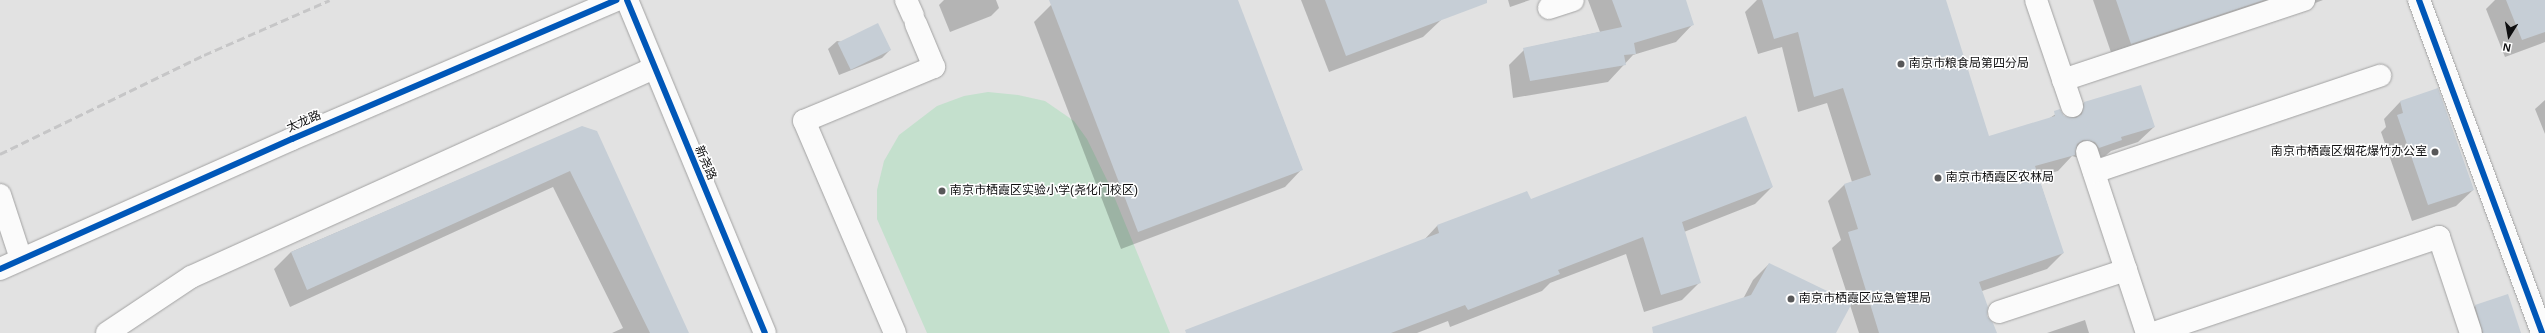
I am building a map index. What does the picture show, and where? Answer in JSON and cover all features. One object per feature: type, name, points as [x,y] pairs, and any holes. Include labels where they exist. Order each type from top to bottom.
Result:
[{"type":"street","name":"太龙路","points":[[0,268],[292,139],[618,0]]},
{"type":"street","name":"新尧路","points":[[627,0],[765,333]]},
{"type":"street","points":[[1549,8],[1573,0]]},
{"type":"street","points":[[2036,0],[2072,106]]},
{"type":"street","points":[[2064,80],[2304,0]]},
{"type":"street","points":[[2419,0],[2542,333]]},
{"type":"street","points":[[895,333],[804,121],[934,67],[912,13]]},
{"type":"street","points":[[107,333],[191,277],[654,68]]},
{"type":"street","points":[[2148,333],[2091,162],[2380,76]]},
{"type":"street","points":[[0,195],[21,259]]},
{"type":"street","points":[[2154,333],[2439,238],[2470,333]]},
{"type":"street","points":[[1999,312],[2126,270]]},
{"type":"green space","points":[[988,92],[1018,95],[1045,101],[1074,121],[1087,139],[1109,184],[1170,333],[927,333],[877,219],[877,190],[884,161],[899,135],[937,106],[964,96]]},
{"type":"building","points":[[1049,0],[1238,0],[1303,170],[1138,232]]},
{"type":"building","points":[[1325,0],[1487,0],[1487,3],[1346,56]]},
{"type":"building","points":[[1612,0],[1686,0],[1694,25],[1634,43],[1636,54],[1624,55],[1626,65],[1530,81],[1523,48],[1622,27]]},
{"type":"building","points":[[1762,0],[1946,0],[1989,136],[2055,116],[2054,111],[2060,109],[2064,116],[2076,118],[2082,114],[2084,102],[2141,85],[2155,127],[2121,137],[2122,140],[2099,148],[2095,142],[2083,140],[2077,144],[2075,155],[2035,166],[2064,253],[1979,282],[1988,307],[1987,316],[1993,323],[1997,333],[1879,333],[1848,232],[1858,229],[1844,184],[1871,175],[1843,88],[1814,97],[1798,32],[1774,39]]},
{"type":"building","points":[[2116,0],[2264,0],[2131,44]]},
{"type":"building","points":[[2506,0],[2545,0],[2545,32],[2522,40]]},
{"type":"building","points":[[878,23],[891,50],[851,70],[838,43]]},
{"type":"building","name":"南京市栖霞区烟花爆竹办公室","points":[[2438,88],[2474,190],[2428,205],[2397,115],[2403,113],[2400,101]]},
{"type":"building","points":[[1746,116],[1773,187],[1682,222],[1701,283],[1661,295],[1643,237],[1558,270],[1560,274],[1468,310],[1465,305],[1391,333],[1186,333],[1185,330],[1439,233],[1437,225],[1527,191],[1531,199]]},
{"type":"building","points":[[582,126],[597,131],[689,333],[650,333],[570,171],[307,290],[291,252]]},
{"type":"building","name":"南京市栖霞区应急管理局","points":[[1769,263],[1852,303],[1836,333],[1653,333],[1652,327],[1751,295]]},
{"type":"building","points":[[2508,294],[2521,333],[2483,333],[2475,305]]},
{"type":"railway","points":[[0,154],[204,55],[330,0]]},
{"type":"cycle path","points":[[0,269],[292,139],[617,0]]},
{"type":"cycle path","points":[[627,0],[765,333]]},
{"type":"cycle path","points":[[2419,0],[2542,333]]},
{"type":"place","name":"南京市粮食局第四分局","points":[[1901,64]]},
{"type":"place","name":"南京市栖霞区烟花爆竹办公室","points":[[2435,152]]},
{"type":"place","name":"南京市栖霞区农林局","points":[[1938,178]]},
{"type":"place","name":"南京市栖霞区实验小学(尧化门校区)","points":[[942,191]]},
{"type":"place","name":"南京市栖霞区应急管理局","points":[[1791,299]]}]
